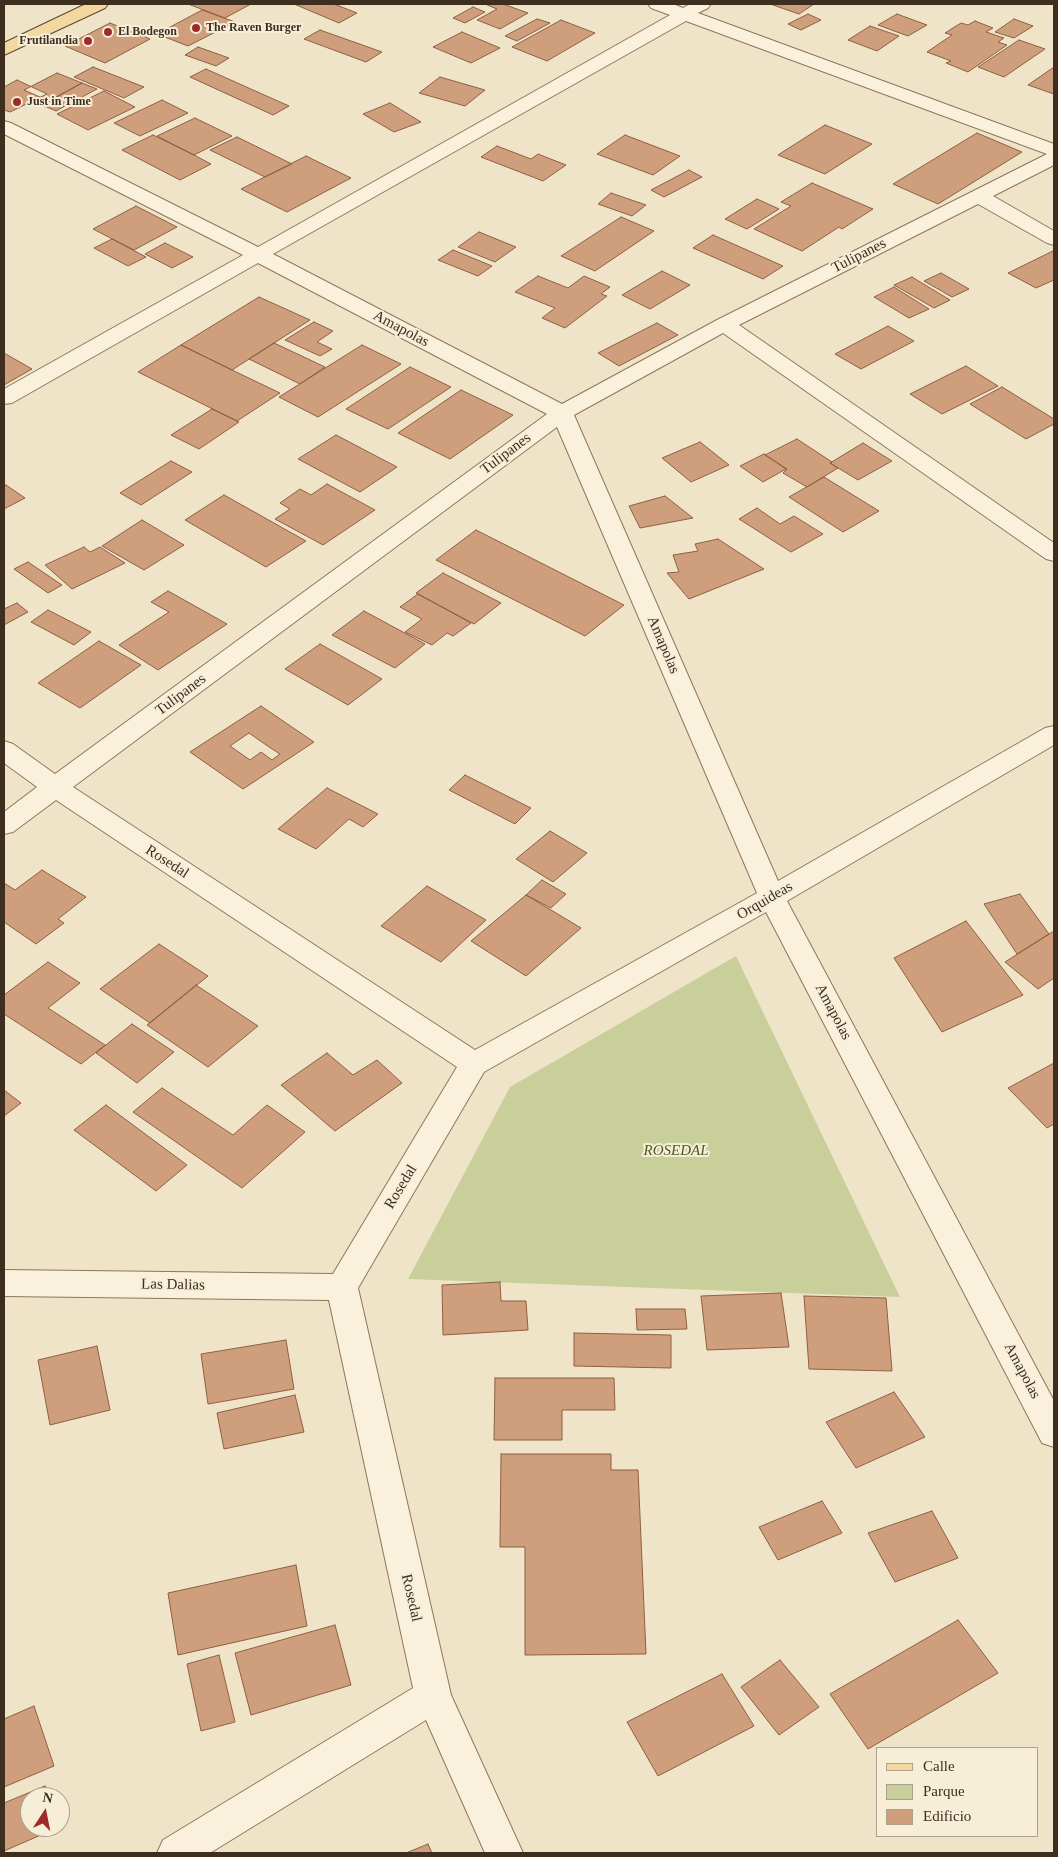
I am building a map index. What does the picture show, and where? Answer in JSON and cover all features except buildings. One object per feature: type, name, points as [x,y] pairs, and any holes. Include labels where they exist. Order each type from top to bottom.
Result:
[{"type":"main road","points":[[4,50],[99,4]]},
{"type":"street","points":[[657,4],[694,9],[1054,150]]},
{"type":"street","points":[[4,398],[694,9]]},
{"type":"street","name":"Amapolas","points":[[4,128],[257,254],[562,413],[772,897],[1054,1433]]},
{"type":"street","name":"Tulipanes","points":[[4,825],[562,413],[724,324],[1054,158]]},
{"type":"street","points":[[978,196],[1054,239]]},
{"type":"street","points":[[724,324],[1054,554]]},
{"type":"street","name":"Orquideas","points":[[474,1064],[772,897],[1054,734]]},
{"type":"street","name":"Rosedal","points":[[4,750],[56,788],[474,1064],[342,1287],[433,1696],[504,1853]]},
{"type":"street","name":"Las Dalias","points":[[4,1283],[342,1287]]},
{"type":"street","points":[[176,1853],[433,1696]]},
{"type":"green space","name":"ROSEDAL","points":[[736,956],[900,1297],[408,1279],[510,1087]]},
{"type":"place","name":"The Raven Burger","points":[[196,28]]},
{"type":"place","name":"El Bodegon","points":[[108,32]]},
{"type":"place","name":"Frutilandia","points":[[88,41]]},
{"type":"place","name":"Just in Time","points":[[17,102]]}]
